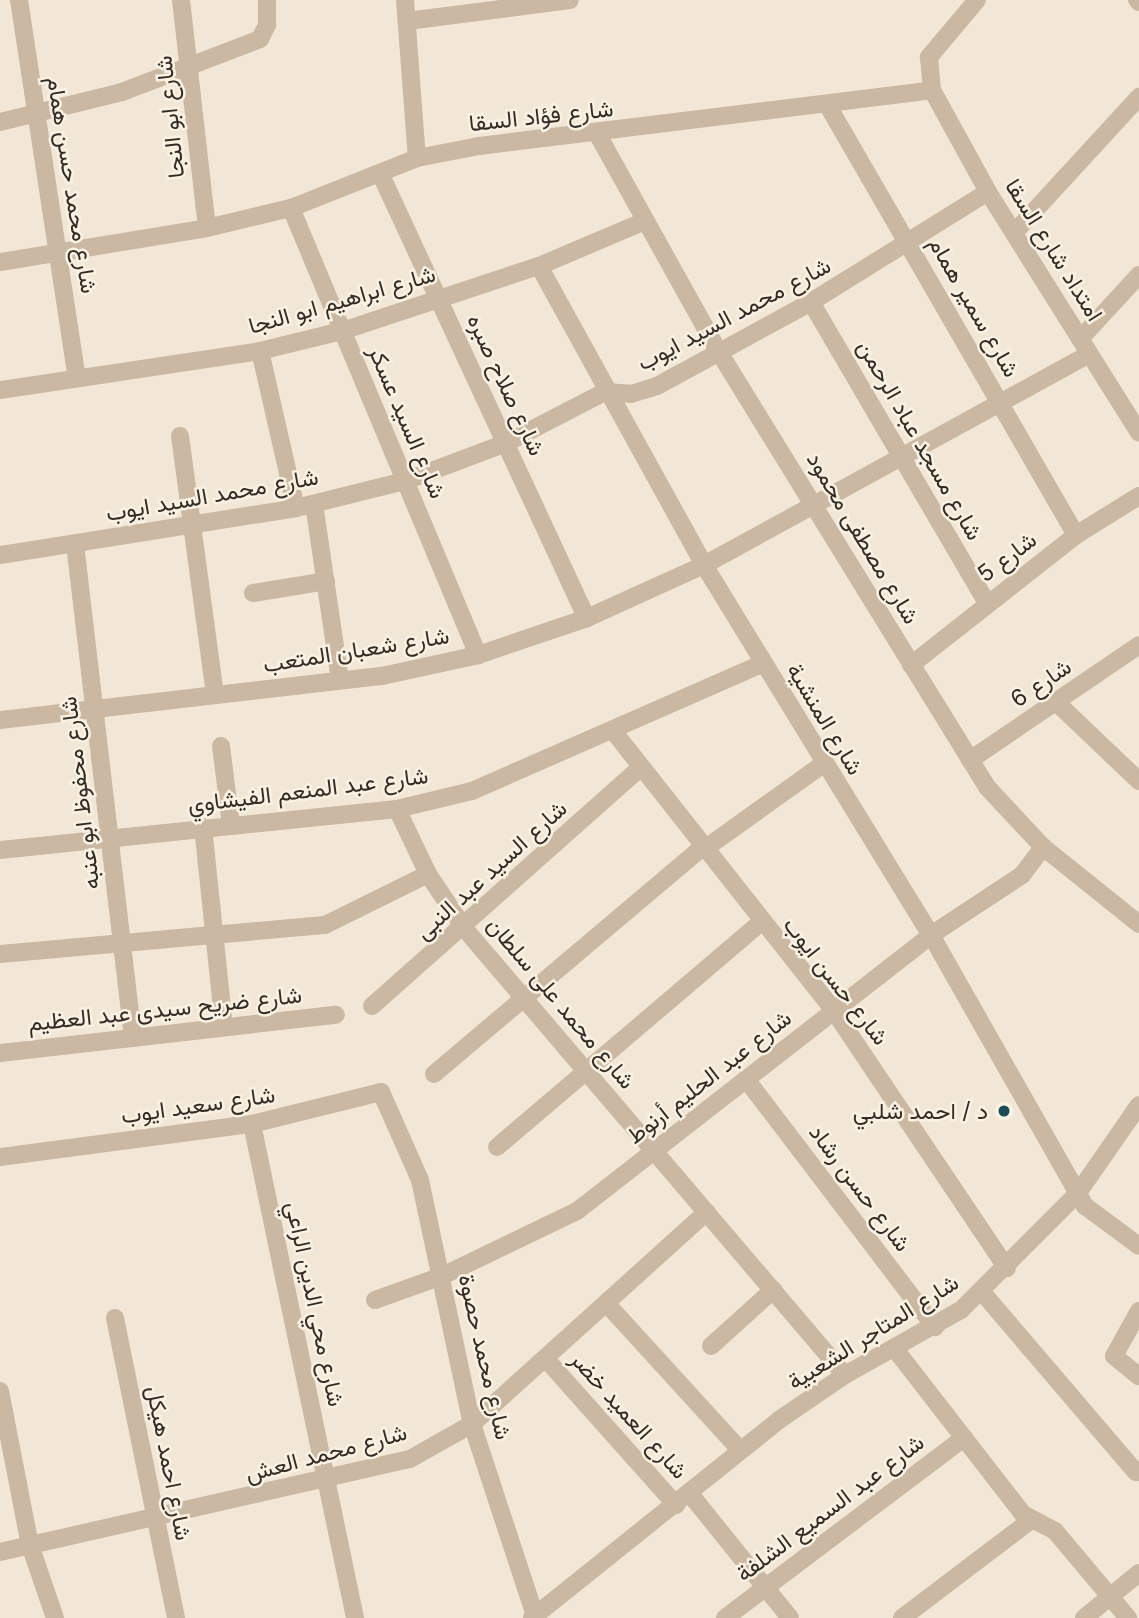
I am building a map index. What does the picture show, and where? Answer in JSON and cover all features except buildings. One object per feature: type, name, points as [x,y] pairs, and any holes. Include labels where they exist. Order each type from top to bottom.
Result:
[{"type":"street","name":"شارع محمد حسن همام","points":[[19,0],[77,377]]},
{"type":"street","name":"شارع ابو النجا","points":[[181,0],[207,228]]},
{"type":"street","points":[[0,122],[36,115],[190,70],[260,39],[267,25],[267,0]]},
{"type":"street","points":[[405,0],[417,158]]},
{"type":"street","points":[[407,21],[570,0]]},
{"type":"street","points":[[932,90],[929,57],[977,0]]},
{"type":"street","name":"شارع فؤاد السقا","points":[[0,262],[207,228],[291,208],[417,158],[525,138],[598,135],[932,90]]},
{"type":"street","name":"امتداد شارع السقا","points":[[932,90],[988,192],[1138,428]]},
{"type":"street","points":[[1014,233],[1139,97]]},
{"type":"street","name":"شارع سمير همام","points":[[827,104],[1076,535]]},
{"type":"street","name":"شارع مصطفى محمود","points":[[598,135],[719,352],[1001,806],[1043,847],[1139,924]]},
{"type":"street","name":"شارع صلاح صبره","points":[[380,173],[587,618]]},
{"type":"street","name":"شارع محمد السيد ايوب","points":[[0,555],[305,506],[405,481],[506,443],[605,392],[644,391],[811,302],[988,192]]},
{"type":"street","name":"شارع السيد عسكر","points":[[291,208],[478,655]]},
{"type":"street","name":"شارع ابراهيم ابو النجا","points":[[0,390],[260,351],[342,331],[539,266],[645,220]]},
{"type":"street","name":"شارع المنشية","points":[[539,266],[605,392],[704,565],[823,764],[931,935],[1078,1193],[1096,1216],[1139,1246]]},
{"type":"street","name":"شارع شعبان المتعب","points":[[0,720],[340,680],[478,655],[587,618],[704,565],[1002,404],[1085,346],[1139,275]]},
{"type":"street","name":"شارع مسجد عباد الرحمن","points":[[811,302],[987,603]]},
{"type":"street","points":[[260,351],[326,581],[340,680]]},
{"type":"street","points":[[180,436],[195,525],[215,695]]},
{"type":"street","name":"شارع 5","points":[[911,665],[1076,535],[1139,496]]},
{"type":"street","name":"شارع محفوظ ابو عنبه","points":[[75,544],[133,1038]]},
{"type":"street","points":[[253,593],[326,581]]},
{"type":"street","name":"شارع 6","points":[[970,760],[1139,645]]},
{"type":"street","name":"شارع عبد المنعم الفيشاوي","points":[[0,850],[397,809],[472,791],[614,732],[763,663]]},
{"type":"street","points":[[1056,702],[1139,781]]},
{"type":"street","name":"شارع حسن ايوب","points":[[614,732],[760,923],[834,1011],[1007,1268]]},
{"type":"street","points":[[220,746],[231,825]]},
{"type":"street","points":[[434,1074],[522,996],[702,849],[823,764]]},
{"type":"street","name":"شارع السيد عبد النبى","points":[[372,1006],[464,928],[640,768]]},
{"type":"street","name":"شارع محمد على سلطان","points":[[397,809],[428,874],[464,928],[845,1375]]},
{"type":"street","points":[[203,827],[225,1027]]},
{"type":"street","name":"شارع عبد الحليم أرنوط","points":[[375,1300],[442,1276],[577,1211],[931,935],[1023,875],[1043,847]]},
{"type":"street","points":[[0,954],[215,939],[325,925],[428,874]]},
{"type":"street","points":[[497,1147],[584,1069],[760,923]]},
{"type":"street","name":"شارع ضريح سيدى عبد العظيم","points":[[0,1053],[335,1015]]},
{"type":"street","name":"شارع حسن رشاد","points":[[746,1079],[935,1327]]},
{"type":"street","name":"شارع سعيد ايوب","points":[[0,1157],[252,1124],[378,1091],[391,1108]]},
{"type":"street","name":"شارع المتاجر الشعبية","points":[[533,1617],[683,1500],[740,1450],[845,1375],[935,1327],[982,1292],[1078,1193],[1132,1131],[1139,1105]]},
{"type":"street","name":"شارع محمد حصوة","points":[[391,1108],[420,1180],[472,1424],[533,1617]]},
{"type":"street","name":"شارع محي الدين الراعي","points":[[252,1124],[355,1618]]},
{"type":"street","name":"شارع محمد العش","points":[[0,1552],[327,1481],[411,1459],[472,1424],[707,1212]]},
{"type":"street","points":[[711,1346],[772,1290]]},
{"type":"street","points":[[982,1292],[1136,1472]]},
{"type":"street","points":[[606,1303],[740,1450]]},
{"type":"street","points":[[1139,1311],[1114,1356],[1139,1376]]},
{"type":"street","name":"شارع احمد هيكل","points":[[115,1318],[176,1618]]},
{"type":"street","points":[[895,1349],[1031,1520],[1055,1531],[1128,1618]]},
{"type":"street","name":"شارع العميد خضر","points":[[545,1358],[683,1500],[790,1618]]},
{"type":"street","points":[[0,1391],[30,1545],[55,1618]]},
{"type":"street","name":"شارع عبد السميع الشلفة","points":[[725,1618],[964,1438]]},
{"type":"street","points":[[902,1618],[1031,1520]]},
{"type":"street","points":[[1084,1618],[1139,1573]]},
{"type":"place","name":"د / احمد شلبي","points":[[1004,1111]]}]
